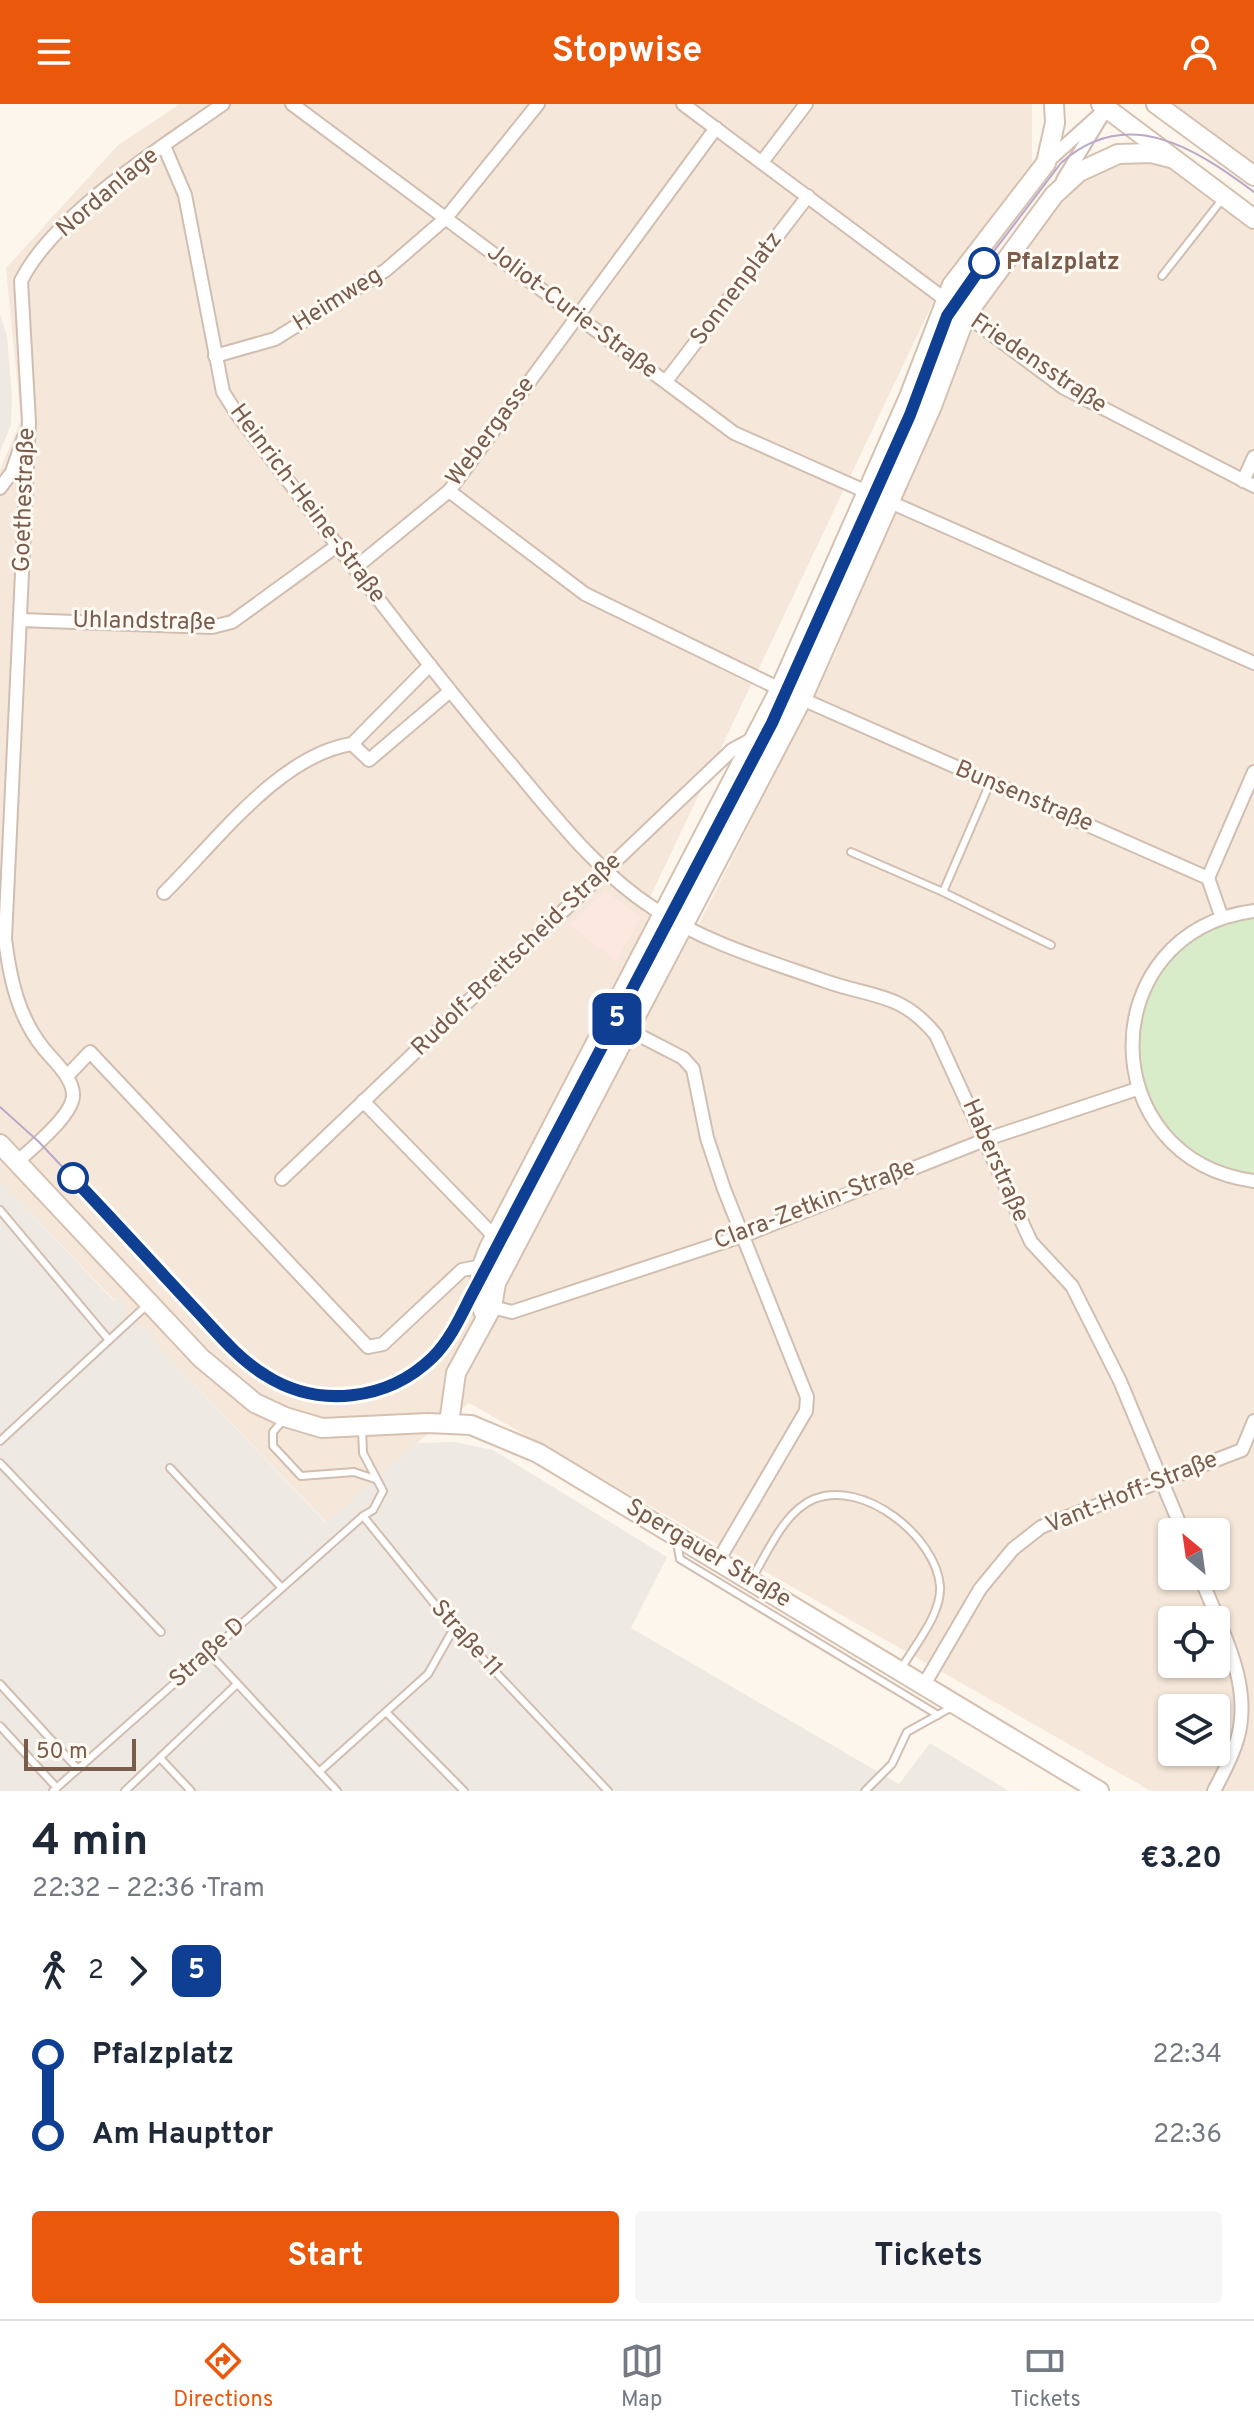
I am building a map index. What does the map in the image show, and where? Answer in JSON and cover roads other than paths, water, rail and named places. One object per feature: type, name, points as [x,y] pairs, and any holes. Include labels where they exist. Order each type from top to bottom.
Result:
[{"type":"street","name":"Nordanlage","points":[[19,300],[21,281],[30,262],[88,204],[223,104]]},
{"type":"street","name":"Joliot-Curie-Straße","points":[[292,104],[752,442],[867,492]]},
{"type":"street","name":"Heimweg","points":[[215,356],[275,339],[386,270],[446,218],[538,104]]},
{"type":"street","name":"Friedensstraße","points":[[683,104],[1078,397],[1249,484]]},
{"type":"street","points":[[762,162],[806,104]]},
{"type":"street","points":[[1046,163],[1055,123],[1054,104]]},
{"type":"street","points":[[1156,104],[1254,176]]},
{"type":"street","points":[[487,1314],[482,1266],[495,1237],[780,689],[909,397],[945,300],[962,270],[1046,163],[1105,105]]},
{"type":"street","points":[[1105,105],[1254,219]]},
{"type":"street","points":[[449,1423],[456,1373],[487,1314],[496,1283],[802,699],[932,406],[966,315],[1054,195],[1105,105]]},
{"type":"street","points":[[578,316],[716,128]]},
{"type":"street","name":"Heinrich-Heine-Straße","points":[[164,146],[185,195],[223,392],[237,414],[449,692],[605,872],[684,926]]},
{"type":"street","points":[[1054,195],[1079,172],[1103,158],[1132,153],[1171,158]]},
{"type":"street","name":"Sonnenplatz","points":[[666,381],[808,196]]},
{"type":"street","name":"Goethestraße","points":[[19,300],[29,422],[2,938],[10,976],[32,1034],[67,1076]]},
{"type":"street","name":"Webergasse","points":[[355,568],[449,491],[578,316]]},
{"type":"street","points":[[0,488],[12,472],[29,422]]},
{"type":"street","points":[[1249,484],[1254,457]]},
{"type":"street","points":[[449,491],[585,594],[780,689]]},
{"type":"street","points":[[890,502],[1254,663]]},
{"type":"street","name":"Uhlandstraße","points":[[20,620],[212,627],[232,622],[338,545]]},
{"type":"street","points":[[164,893],[241,814],[298,763],[337,746],[352,744],[430,665]]},
{"type":"street","points":[[352,744],[369,760],[449,692]]},
{"type":"street","name":"Bunsenstraße","points":[[802,699],[1208,878]]},
{"type":"street","name":"Rudolf-Breitscheid-Straße","points":[[282,1179],[732,750],[756,737]]},
{"type":"street","points":[[1222,918],[1208,878],[1254,772]]},
{"type":"street","points":[[1254,911],[1222,918],[1188,936],[1162,960],[1139,1001],[1132,1031],[1131,1057],[1137,1089],[1155,1125],[1173,1145],[1200,1165],[1234,1178],[1254,1181]]},
{"type":"street","name":"Haberstraße","points":[[684,926],[830,983],[900,1002],[920,1015],[936,1035],[987,1139],[1031,1242],[1072,1286],[1120,1381],[1178,1518]]},
{"type":"street","points":[[629,1030],[683,1058],[693,1069],[707,1138],[808,1405],[718,1561]]},
{"type":"street","points":[[17,1162],[68,1111],[74,1095],[67,1076],[90,1052],[368,1347],[383,1344],[462,1270],[470,1265],[482,1266]]},
{"type":"street","name":"Clara-Zetkin-Straße","points":[[487,1314],[512,1312],[745,1235],[987,1139],[1137,1089]]},
{"type":"street","points":[[363,1101],[495,1237]]},
{"type":"street","name":"Spergauer Straße","points":[[0,1144],[149,1303],[231,1385],[255,1403],[322,1428],[362,1429],[449,1423],[471,1425],[538,1453],[925,1683],[1099,1791]]},
{"type":"street","name":"Vant-Hoff-Straße","points":[[925,1683],[980,1589],[1013,1549],[1041,1527],[1248,1452],[1254,1421]]},
{"type":"street","points":[[1205,1590],[1239,1677],[1244,1707],[1237,1740],[1214,1791]]},
{"type":"lane","points":[[1162,276],[1224,197]]},
{"type":"lane","points":[[943,892],[990,783]]},
{"type":"lane","points":[[851,852],[943,892],[1051,945]]},
{"type":"lane","points":[[0,1210],[109,1340]]},
{"type":"lane","points":[[0,1441],[149,1303]]},
{"type":"lane","points":[[283,1416],[273,1432],[273,1446],[301,1476],[354,1472],[375,1479]]},
{"type":"lane","points":[[362,1429],[363,1453],[383,1491],[373,1510],[363,1516]]},
{"type":"lane","points":[[0,1463],[161,1632]]},
{"type":"lane","points":[[170,1468],[281,1587]]},
{"type":"lane","points":[[751,1580],[784,1526],[799,1509],[815,1499],[838,1494],[860,1497],[916,1532],[932,1559],[940,1588],[934,1612],[901,1669]]},
{"type":"lane","name":"Straße D","points":[[55,1790],[363,1516]]},
{"type":"lane","name":"Straße 11","points":[[363,1516],[454,1628],[608,1791]]},
{"type":"lane","points":[[676,1536],[680,1559],[938,1715]]},
{"type":"lane","points":[[319,1772],[428,1674],[454,1628]]},
{"type":"lane","points":[[208,1652],[337,1791]]},
{"type":"lane","points":[[0,1684],[78,1769]]},
{"type":"lane","points":[[125,1791],[237,1684]]},
{"type":"lane","points":[[865,1791],[892,1764],[907,1732],[958,1704]]},
{"type":"lane","points":[[387,1713],[464,1791]]},
{"type":"lane","points":[[0,1726],[55,1790]]},
{"type":"lane","points":[[160,1758],[191,1791]]},
{"type":"tram line","points":[[0,1107],[39,1142],[237,1353],[265,1374],[295,1389],[325,1395],[356,1395],[386,1387],[413,1373],[438,1351],[458,1322],[772,723],[910,415],[947,316],[959,297],[1061,163],[1086,146],[1111,136],[1136,135],[1160,139],[1184,148],[1254,192]]},
{"type":"tram line","name":"5","points":[[73,1178],[237,1353],[277,1383],[303,1392],[334,1397],[365,1394],[407,1377],[433,1357],[451,1334],[772,723],[910,415],[947,316],[984,263]]},
{"type":"place","name":"Pfalzplatz","points":[[984,263]]}]
